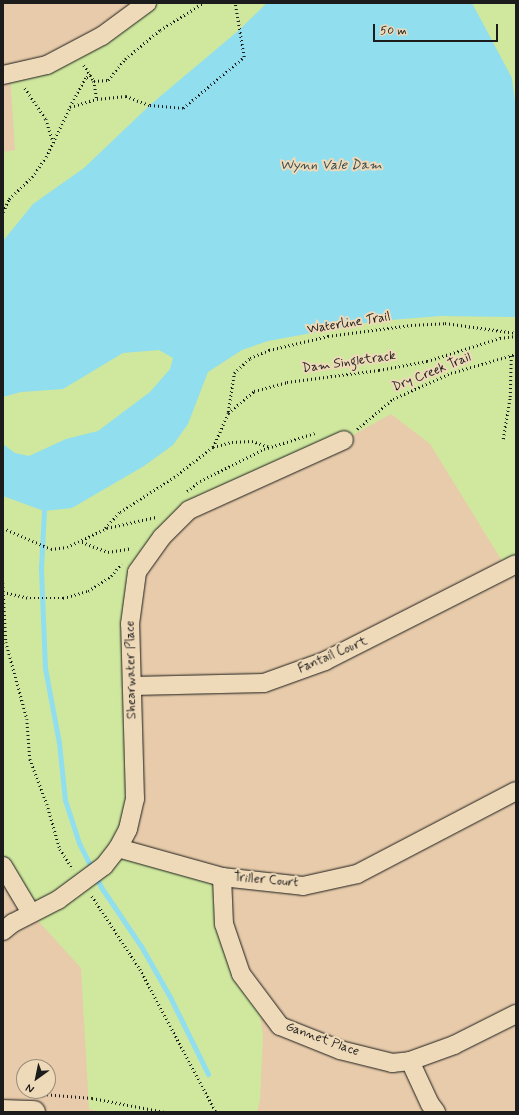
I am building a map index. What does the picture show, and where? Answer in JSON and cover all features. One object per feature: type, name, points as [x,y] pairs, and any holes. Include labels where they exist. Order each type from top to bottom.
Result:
[{"type":"street","points":[[7,74],[47,64],[74,51],[102,36],[147,3]]},
{"type":"street","name":"Shearwater Place","points":[[3,931],[32,913],[58,900],[104,866],[118,848],[128,829],[135,799],[133,686],[130,624],[137,572],[162,537],[189,510],[344,440]]},
{"type":"street","name":"Fantail Court","points":[[133,686],[264,683],[325,662],[516,564]]},
{"type":"street","name":"Triller Court","points":[[118,848],[222,877],[303,886],[357,874],[516,791]]},
{"type":"street","points":[[3,866],[32,913]]},
{"type":"street","name":"Gannet Place","points":[[222,877],[224,924],[241,974],[280,1026],[340,1050],[392,1063],[410,1061],[454,1044],[516,1014]]},
{"type":"street","points":[[410,1061],[430,1104],[436,1112]]},
{"type":"street","points":[[3,1111],[35,1103]]},
{"type":"path","points":[[94,81],[108,80],[125,59],[143,44],[203,3]]},
{"type":"path","points":[[70,107],[97,99],[126,96],[150,105],[182,108],[244,57],[238,31],[235,3]]},
{"type":"path","points":[[74,51],[94,81],[97,99]]},
{"type":"path","points":[[7,74],[25,88],[46,119],[52,140]]},
{"type":"path","points":[[3,212],[9,199],[32,176],[46,157],[52,140],[70,107],[86,78],[91,75]]},
{"type":"path","name":"Waterline Trail","points":[[228,413],[234,373],[250,358],[269,350],[349,332],[425,324],[445,323],[516,333]]},
{"type":"path","name":"Dam Singletrack","points":[[213,447],[228,413],[254,391],[287,382],[379,370],[427,360],[500,338],[516,336]]},
{"type":"path","name":"Dry Creek Trail","points":[[344,440],[393,399],[451,373],[516,354]]},
{"type":"path","points":[[503,439],[510,397],[511,355]]},
{"type":"path","points":[[105,529],[120,512],[174,477],[213,447],[232,442],[252,442],[270,447]]},
{"type":"path","points":[[3,528],[51,550],[81,541],[105,529],[189,510]]},
{"type":"path","points":[[81,541],[108,552],[134,548]]},
{"type":"path","points":[[3,592],[30,598],[63,598]]},
{"type":"path","points":[[35,1103],[92,1098],[164,1112]]},
{"type":"green space","points":[[147,3],[516,3],[516,564],[507,569],[430,444],[391,414],[344,440],[189,510],[137,572],[135,799],[119,848],[222,877],[224,924],[258,997],[263,1036],[260,1100],[257,1112],[104,1112],[89,1109],[81,968],[31,913],[3,866],[3,152],[15,150],[10,73],[47,65]]},
{"type":"water","name":"Wynn Vale Dam","points":[[267,3],[472,3],[512,78],[516,109],[516,317],[441,316],[377,321],[268,341],[242,350],[208,372],[188,424],[173,445],[144,466],[72,508],[44,511],[3,496],[3,444],[15,453],[29,456],[66,439],[98,431],[150,392],[170,369],[173,358],[159,350],[123,353],[63,389],[21,392],[3,397],[3,241],[33,204],[84,168],[150,105],[238,31]]},
{"type":"waterway","points":[[44,511],[41,569],[45,668],[59,743],[65,800],[79,843],[101,887],[141,946],[170,997],[208,1074]]}]
